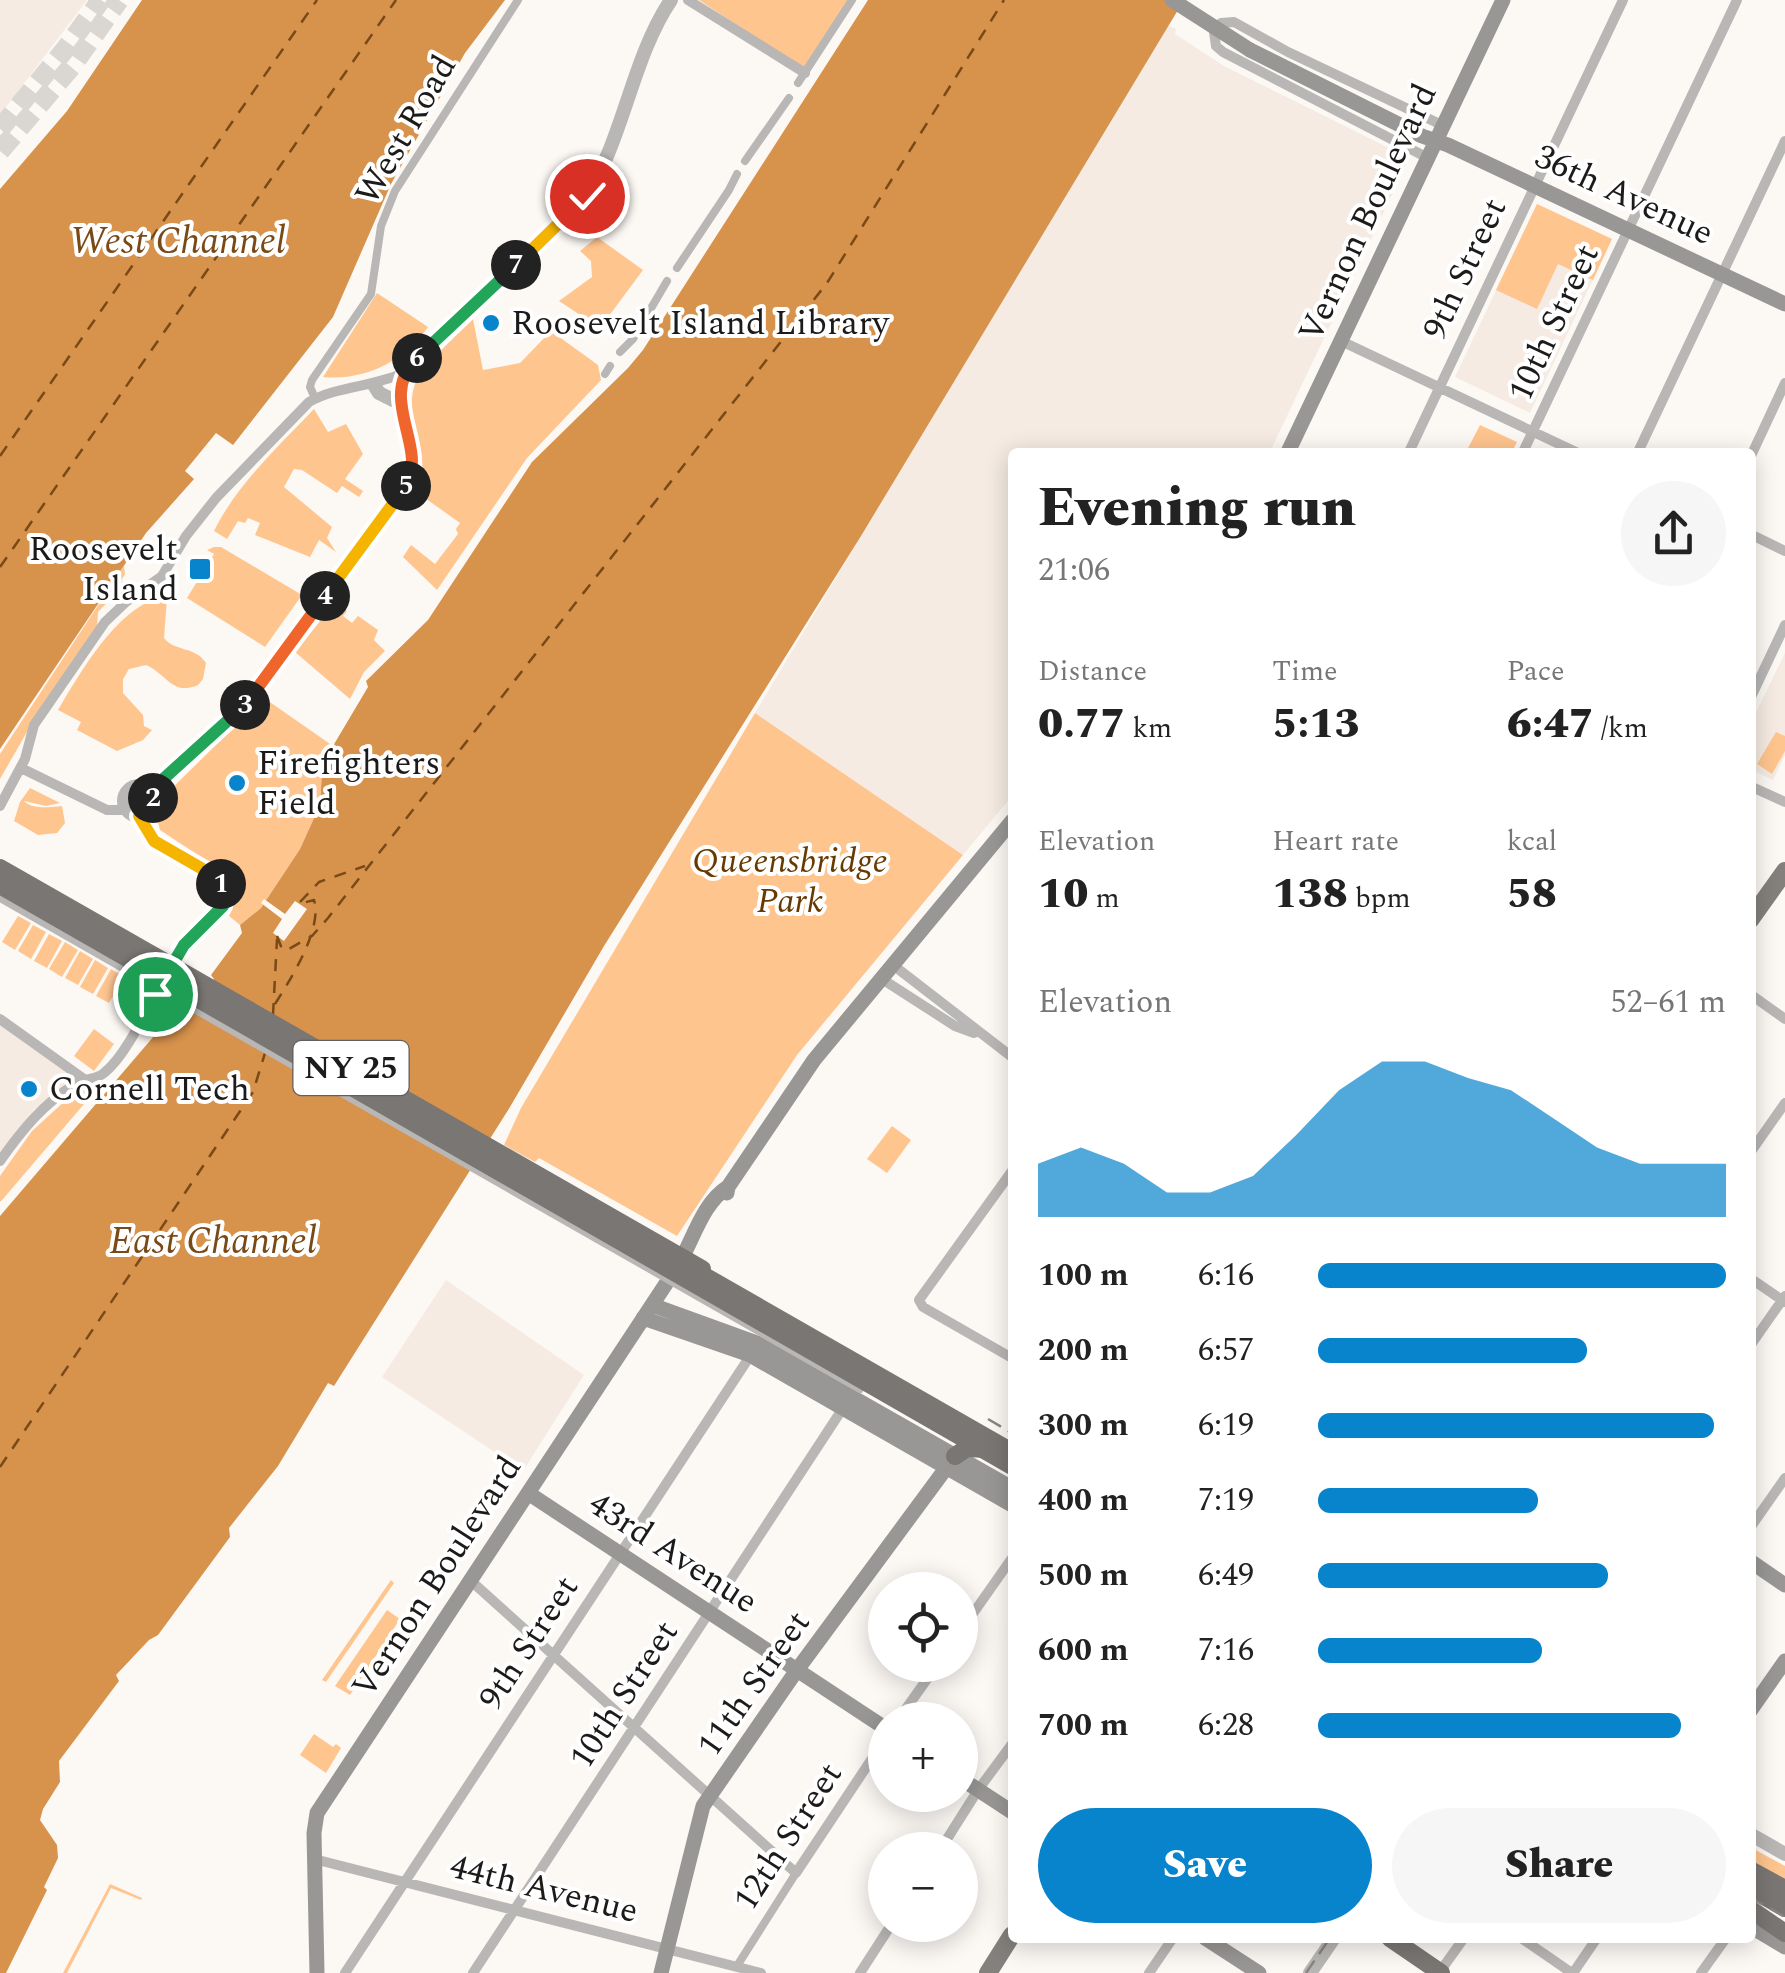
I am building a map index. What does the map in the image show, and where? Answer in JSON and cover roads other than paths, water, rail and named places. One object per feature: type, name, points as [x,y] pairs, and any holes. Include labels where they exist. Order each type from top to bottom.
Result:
[{"type":"highway","name":"NY 25","points":[[0,871],[1008,1447]]},
{"type":"highway","name":"NY 25","points":[[0,891],[1008,1467]]},
{"type":"highway","points":[[950,1461],[962,1450],[982,1448],[1008,1466]]},
{"type":"highway","points":[[1756,1873],[1785,1889]]},
{"type":"highway","points":[[1756,1891],[1785,1908]]},
{"type":"highway","points":[[1756,1912],[1785,1930]]},
{"type":"highway","points":[[1397,1943],[1440,1973]]},
{"type":"highway","points":[[1416,1943],[1458,1973]]},
{"type":"main road","points":[[1172,0],[1250,50],[1367,110],[1440,134]]},
{"type":"main road","name":"Vernon Boulevard","points":[[1290,448],[1502,0]]},
{"type":"main road","name":"36th Avenue","points":[[1440,134],[1535,186],[1785,304]]},
{"type":"main road","name":"Vernon Boulevard","points":[[321,1972],[314,1859],[318,1813],[726,1197],[728,1187],[802,1075],[1008,826]]},
{"type":"main road","points":[[1756,912],[1785,871]]},
{"type":"main road","points":[[647,1311],[754,1349],[950,1461],[1008,1502]]},
{"type":"main road","points":[[950,1461],[1008,1486]]},
{"type":"main road","name":"11th Street","points":[[661,1973],[704,1806],[797,1670],[950,1461]]},
{"type":"main road","name":"43rd Avenue","points":[[528,1493],[868,1717]]},
{"type":"main road","points":[[1756,1565],[1785,1585]]},
{"type":"main road","points":[[1756,1702],[1785,1661]]},
{"type":"main road","points":[[978,1790],[1008,1809]]},
{"type":"main road","points":[[1756,1930],[1785,1947]]},
{"type":"main road","points":[[988,1973],[1008,1941]]},
{"type":"main road","points":[[1213,1943],[1260,1973]]},
{"type":"street","name":"West Road","points":[[315,398],[312,380],[371,294],[381,226],[395,192],[518,0]]},
{"type":"street","points":[[150,791],[250,698],[409,482],[412,455],[401,404],[406,372],[587,196],[657,25],[671,0]]},
{"type":"street","points":[[688,0],[802,78],[852,0]]},
{"type":"street","name":"9th Street","points":[[1411,448],[1623,0]]},
{"type":"street","name":"10th Street","points":[[1526,448],[1738,0]]},
{"type":"street","name":"36th Avenue","points":[[1428,158],[1223,52],[1215,43],[1216,30],[1224,22],[1234,22],[1440,134]]},
{"type":"street","points":[[745,161],[789,98]]},
{"type":"street","points":[[1640,448],[1785,142]]},
{"type":"street","points":[[677,268],[737,174]]},
{"type":"street","points":[[620,352],[668,282]]},
{"type":"street","points":[[1341,341],[1567,448]]},
{"type":"street","name":"West Road","points":[[0,806],[21,768],[34,724],[105,622],[162,576],[191,528],[298,410],[315,398],[374,385],[406,372]]},
{"type":"street","points":[[1755,448],[1785,383]]},
{"type":"street","points":[[374,385],[379,393],[401,404]]},
{"type":"street","points":[[1756,537],[1785,551]]},
{"type":"street","points":[[1756,686],[1785,626]]},
{"type":"street","points":[[21,768],[108,810],[148,813],[153,805],[150,791]]},
{"type":"street","points":[[0,1161],[36,1115],[84,1079],[100,1076],[109,1068],[179,950],[224,903],[223,888],[216,878],[154,841],[124,801],[130,789],[139,786],[150,791]]},
{"type":"street","points":[[1756,789],[1785,802]]},
{"type":"street","points":[[893,966],[1008,1054]]},
{"type":"street","points":[[882,979],[955,1026],[984,1038]]},
{"type":"street","points":[[1756,998],[1785,1019]]},
{"type":"street","points":[[0,1019],[84,1079]]},
{"type":"street","points":[[1756,1144],[1785,1103]]},
{"type":"street","points":[[1008,1177],[919,1300],[924,1307],[1008,1356]]},
{"type":"street","points":[[1756,1282],[1784,1300],[1756,1338]]},
{"type":"street","name":"9th Street","points":[[345,1973],[754,1349]]},
{"type":"street","name":"10th Street","points":[[473,1973],[847,1402]]},
{"type":"street","points":[[1756,1519],[1785,1478]]},
{"type":"street","points":[[978,1606],[1008,1564]]},
{"type":"street","points":[[470,1580],[796,1873]]},
{"type":"street","points":[[978,1790],[1008,1749]]},
{"type":"street","name":"12th Street","points":[[736,1966],[868,1764]]},
{"type":"street","points":[[1756,1837],[1785,1854]]},
{"type":"street","name":"44th Avenue","points":[[314,1859],[761,1973]]},
{"type":"street","points":[[860,1973],[881,1942]]},
{"type":"street","points":[[1150,1973],[1170,1943]]},
{"type":"street","points":[[1310,1973],[1331,1943]]},
{"type":"street","points":[[1440,1973],[1461,1943]]},
{"type":"street","points":[[1528,1943],[1572,1973],[1593,1943]]},
{"type":"street","points":[[1702,1973],[1723,1943]]},
{"type":"water","name":"West Channel","points":[[142,0],[505,0],[465,53],[391,184],[333,317],[233,445],[216,433],[185,471],[194,479],[146,533],[0,749],[0,189],[67,111]]},
{"type":"water","name":"East Channel","points":[[868,0],[1184,0],[861,536],[334,1386],[328,1383],[278,1466],[229,1528],[230,1537],[158,1635],[116,1675],[119,1681],[59,1761],[60,1782],[40,1820],[57,1845],[58,1858],[44,1887],[47,1890],[6,1973],[0,1973],[0,1216],[178,1008],[190,1010],[214,979],[211,975],[242,933],[240,925],[261,908],[300,849],[320,805],[322,772],[368,687],[366,681],[428,620],[532,462],[643,350]]},
{"type":"tunnel","points":[[0,129],[101,0]]},
{"type":"tunnel","points":[[0,151],[72,66],[119,0]]},
{"type":"railway","points":[[988,1419],[1008,1431]]},
{"type":"railway","points":[[1756,1900],[1785,1917]]},
{"type":"railway","points":[[1306,1973],[1327,1943]]},
{"type":"place","name":"Roosevelt Island Library","points":[[491,323]]},
{"type":"place","name":"Roosevelt Island","points":[[200,569]]},
{"type":"place","name":"Firefighters Field","points":[[237,783]]},
{"type":"place","name":"Cornell Tech","points":[[29,1089]]},
{"type":"park label","name":"Queensbridge Park","points":[[790,881]]}]
